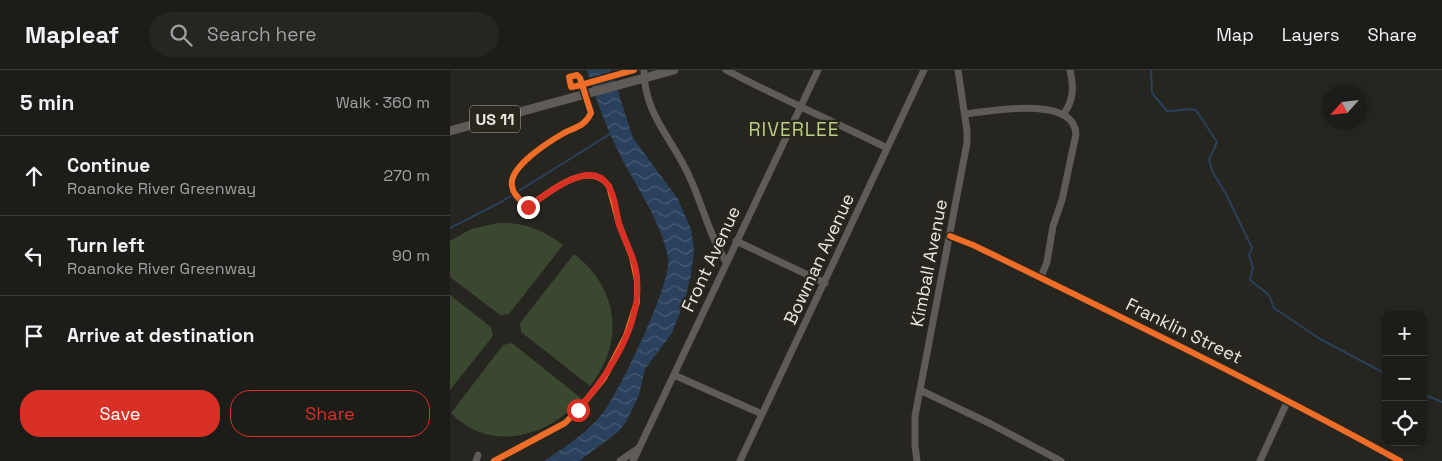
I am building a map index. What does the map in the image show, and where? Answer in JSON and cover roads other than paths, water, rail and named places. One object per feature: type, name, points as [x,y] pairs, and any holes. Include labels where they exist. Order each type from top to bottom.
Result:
[{"type":"main road","name":"US 11","points":[[450,131],[632,83],[644,74],[674,70]]},
{"type":"street","points":[[726,70],[887,148]]},
{"type":"street","name":"Front Avenue","points":[[633,461],[818,70]]},
{"type":"street","name":"Bowman Avenue","points":[[740,461],[924,70]]},
{"type":"street","name":"Kimball Avenue","points":[[917,461],[915,432],[920,390],[967,143],[965,114],[958,70]]},
{"type":"street","points":[[1063,115],[1071,102],[1073,94],[1070,70]]},
{"type":"street","points":[[644,74],[649,104],[657,122],[684,164],[712,237],[726,262]]},
{"type":"street","points":[[965,114],[1030,108],[1063,115],[1073,122],[1076,134],[1047,262],[1041,277]]},
{"type":"street","name":"Franklin Street","points":[[950,236],[973,244],[1288,400],[1400,461]]},
{"type":"street","points":[[736,241],[825,283]]},
{"type":"street","points":[[674,375],[762,414]]},
{"type":"street","points":[[920,390],[991,424],[1050,458],[1061,461]]},
{"type":"street","points":[[1260,461],[1288,400]]},
{"type":"street","points":[[620,461],[640,448]]},
{"type":"water","points":[[587,70],[611,70],[633,138],[678,199],[691,229],[694,250],[686,296],[672,333],[645,369],[639,395],[626,422],[618,432],[579,461],[544,461],[586,430],[607,407],[624,378],[645,333],[663,287],[667,269],[668,257],[665,244],[649,208],[612,139]]},
{"type":"waterway","points":[[1151,70],[1152,93],[1167,111],[1196,110],[1217,142],[1209,160],[1213,173],[1226,194],[1252,248],[1249,255],[1253,267],[1250,280],[1269,295],[1274,308],[1320,339],[1382,372]]},
{"type":"waterway","points":[[450,228],[501,202],[610,134]]},
{"type":"waterway","points":[[1427,396],[1442,402]]},
{"type":"district","name":"RIVERLEE","points":[[794,129]]}]
